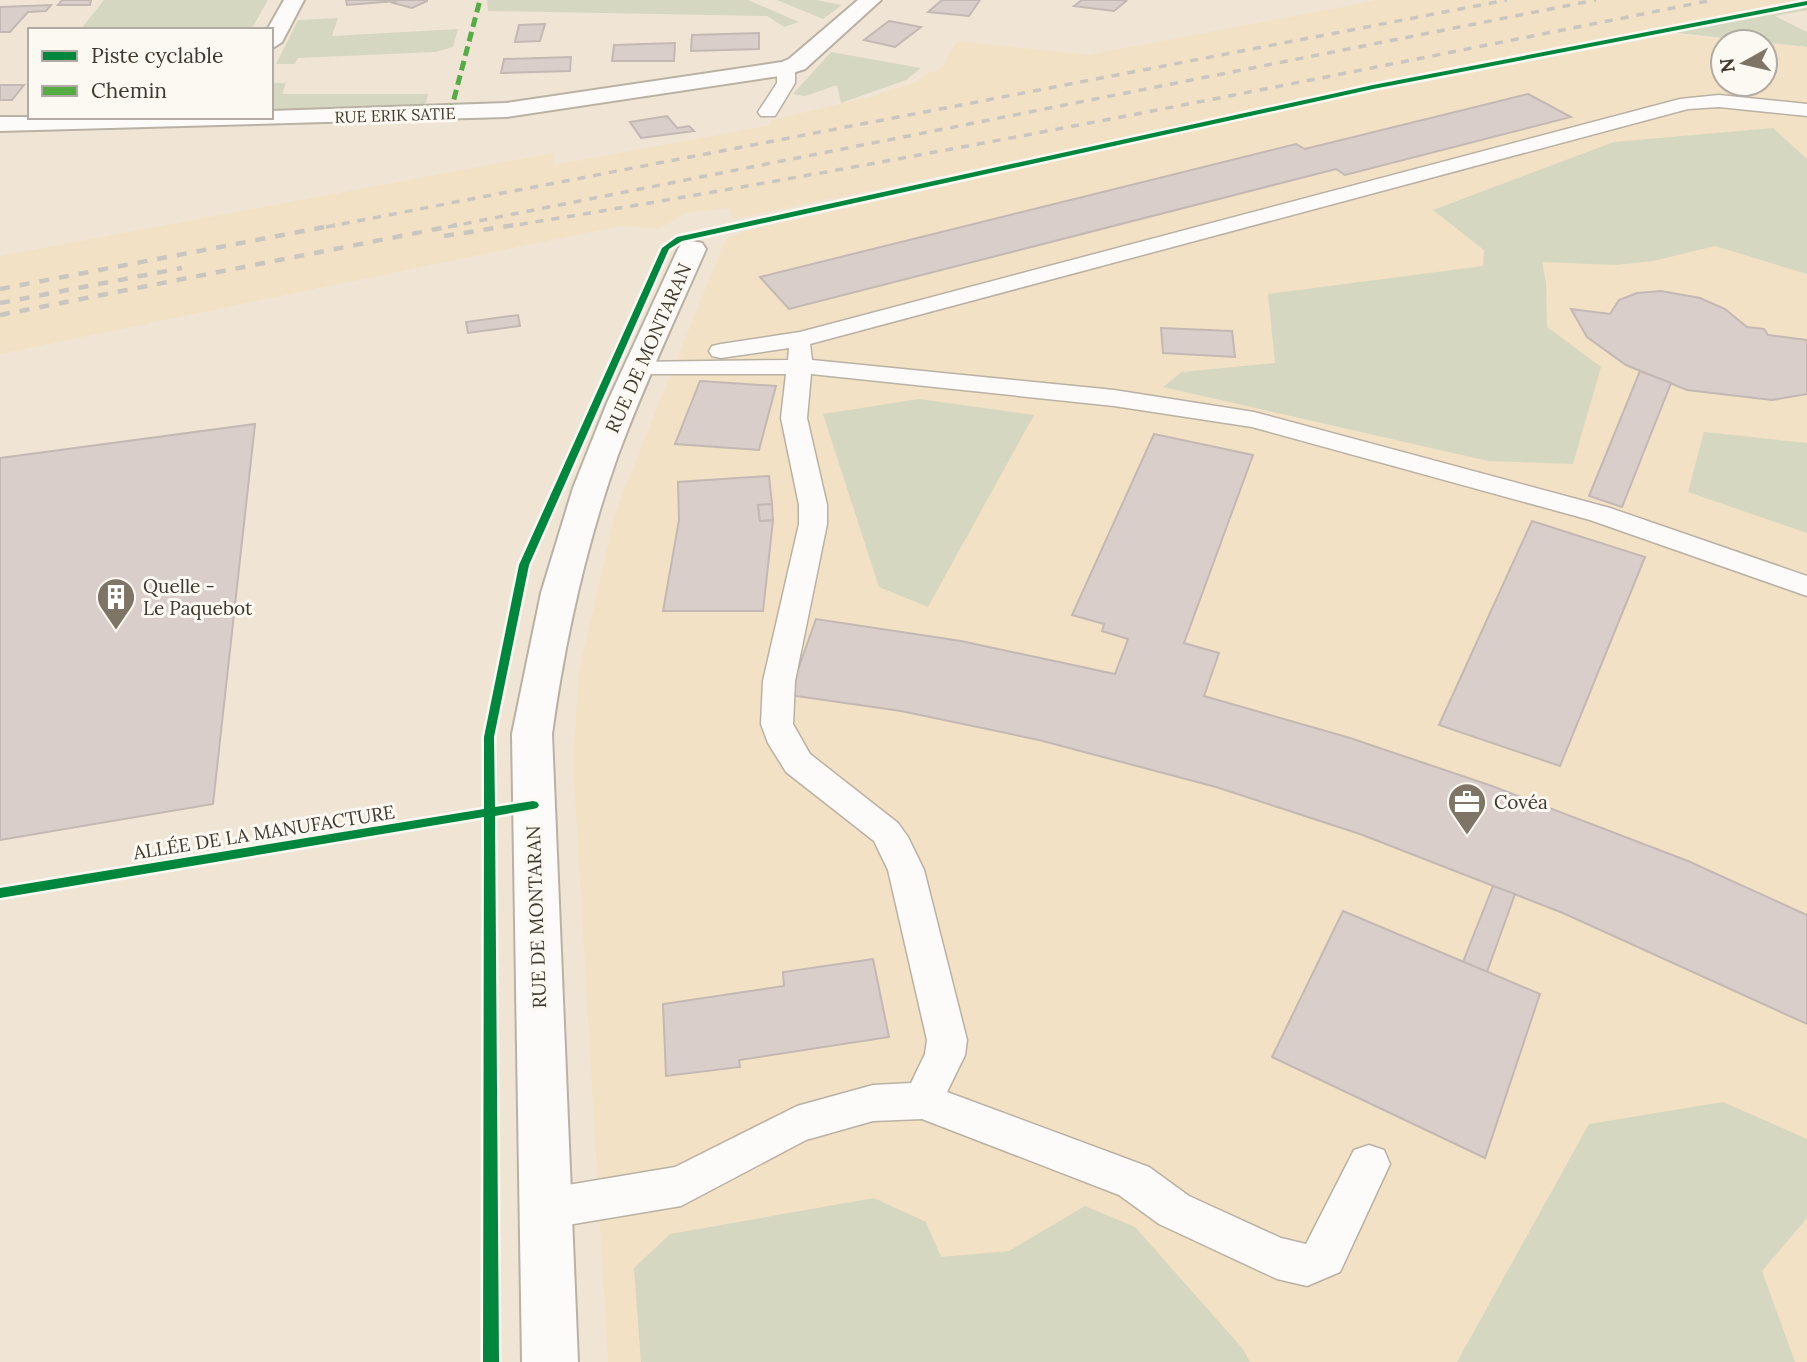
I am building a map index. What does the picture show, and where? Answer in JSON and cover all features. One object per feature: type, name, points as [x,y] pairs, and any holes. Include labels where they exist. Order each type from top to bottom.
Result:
[{"type":"street","points":[[273,39],[294,0]]},
{"type":"street","points":[[786,68],[797,64],[871,0]]},
{"type":"street","name":"RUE ERIK SATIE","points":[[273,117],[506,110],[786,68]]},
{"type":"street","name":"RUE ERIK SATIE","points":[[0,124],[192,119]]},
{"type":"street","name":"RUE DE MONTARAN","points":[[550,1362],[532,734],[542,664],[555,611],[602,455],[692,248]]},
{"type":"lane","points":[[768,112],[786,83],[786,68]]},
{"type":"lane","points":[[644,359],[801,353],[1687,103],[1720,101],[1807,110]]},
{"type":"lane","points":[[801,353],[830,367],[1114,398],[1254,421],[1600,514],[1807,586]]},
{"type":"lane","points":[[801,353],[793,403],[794,418],[813,505],[813,524],[779,681],[777,724],[784,743],[798,763],[886,832],[897,847],[906,870],[947,1040],[945,1055],[922,1101]]},
{"type":"lane","points":[[544,1209],[681,1185],[797,1124],[873,1103],[922,1101],[1133,1181],[1174,1210],[1277,1258],[1307,1265],[1325,1257],[1369,1164]]},
{"type":"shaded area","points":[[1379,0],[1795,0],[732,219],[730,208],[686,213],[659,229],[620,226],[0,354],[0,256],[553,153],[554,165],[767,126],[772,120],[874,96],[917,81],[929,71],[935,72],[942,68],[957,41],[1088,55]]},
{"type":"shaded area","points":[[1674,34],[1709,37],[1709,98],[1779,98],[1779,44],[1807,47],[1807,1362],[608,1362],[573,761],[579,671],[616,510],[725,240],[741,232],[1330,100]]},
{"type":"green space","points":[[104,0],[268,0],[252,28],[82,28]]},
{"type":"green space","points":[[487,0],[748,0],[799,22],[784,27],[767,16],[488,11]]},
{"type":"green space","points":[[777,0],[816,0],[842,5],[823,19]]},
{"type":"green space","points":[[1807,5],[1807,10],[1775,16],[1807,32],[1807,47],[1779,44],[1779,28],[1709,28],[1709,36],[1668,32]]},
{"type":"green space","points":[[338,18],[332,36],[458,29],[453,47],[436,52],[298,58],[295,64],[276,64],[298,20]]},
{"type":"green space","points":[[831,52],[921,68],[906,80],[841,103],[837,85],[805,96],[793,94]]},
{"type":"green space","points":[[286,83],[282,94],[428,94],[426,103],[410,108],[273,109],[273,84]]},
{"type":"green space","points":[[1773,128],[1807,159],[1807,274],[1715,246],[1653,261],[1615,265],[1542,262],[1546,283],[1547,327],[1601,367],[1573,464],[1488,461],[1163,387],[1182,372],[1275,363],[1268,294],[1483,266],[1484,250],[1433,210],[1614,142]]},
{"type":"green space","points":[[919,399],[1034,415],[928,607],[879,587],[823,414]]},
{"type":"green space","points":[[1704,432],[1807,443],[1807,533],[1688,492]]},
{"type":"green space","points":[[1723,1102],[1807,1139],[1807,1218],[1762,1271],[1795,1362],[1457,1362],[1589,1124]]},
{"type":"green space","points":[[874,1198],[926,1222],[941,1257],[1009,1251],[1085,1206],[1135,1227],[1243,1349],[1250,1362],[641,1362],[634,1268],[670,1234]]},
{"type":"building","points":[[62,0],[91,0],[90,5],[58,5]]},
{"type":"building","points":[[346,0],[427,1],[412,8],[393,3],[397,1],[347,5]]},
{"type":"building","points":[[942,0],[980,0],[969,16],[928,12]]},
{"type":"building","points":[[1082,0],[1126,1],[1114,11],[1074,6]]},
{"type":"building","points":[[51,5],[46,11],[28,12],[10,32],[0,32],[0,7]]},
{"type":"building","points":[[889,21],[921,27],[895,47],[864,40]]},
{"type":"building","points":[[545,24],[540,41],[515,42],[519,25]]},
{"type":"building","points":[[759,33],[759,49],[691,51],[692,35]]},
{"type":"building","points":[[675,43],[674,61],[612,61],[614,45]]},
{"type":"building","points":[[571,57],[570,71],[501,73],[504,59]]},
{"type":"building","points":[[0,85],[24,85],[12,100],[0,100]]},
{"type":"building","points":[[1528,94],[1571,117],[1345,175],[1336,169],[789,309],[760,277],[1296,144],[1305,149]]},
{"type":"building","points":[[667,116],[677,128],[689,126],[694,131],[641,138],[630,122]]},
{"type":"building","points":[[1661,291],[1700,298],[1725,309],[1747,327],[1764,329],[1768,335],[1807,340],[1807,394],[1772,400],[1687,390],[1626,365],[1587,337],[1571,309],[1610,314],[1619,300],[1637,293]]},
{"type":"building","points":[[518,315],[520,326],[468,333],[466,322]]},
{"type":"building","points":[[1161,328],[1232,331],[1235,357],[1163,353]]},
{"type":"building","points":[[1640,371],[1671,383],[1622,507],[1589,496]]},
{"type":"building","points":[[700,381],[776,386],[759,450],[675,444]]},
{"type":"building","name":"Quelle - Le Paquebot","points":[[255,424],[213,804],[0,840],[0,458]]},
{"type":"building","points":[[1154,434],[1253,455],[1184,643],[1219,653],[1204,696],[1350,738],[1492,786],[1688,861],[1807,915],[1807,1024],[1563,913],[1360,834],[1216,787],[1039,740],[901,711],[789,695],[816,619],[961,641],[1115,674],[1128,639],[1102,631],[1104,624],[1072,615]]},
{"type":"building","points":[[769,476],[772,504],[758,505],[760,521],[773,520],[763,611],[663,611],[679,520],[678,482]]},
{"type":"building","points":[[772,504],[773,520],[760,521],[758,505]]},
{"type":"building","points":[[1532,521],[1645,557],[1560,766],[1439,725]]},
{"type":"building","points":[[1493,886],[1515,894],[1487,972],[1463,962]]},
{"type":"building","points":[[1343,911],[1540,994],[1485,1158],[1272,1057]]},
{"type":"building","points":[[873,959],[889,1037],[739,1060],[740,1067],[666,1076],[663,1004],[784,986],[783,972]]},
{"type":"railway","points":[[326,227],[1507,0]]},
{"type":"railway","points":[[448,227],[1596,0]]},
{"type":"railway","points":[[504,227],[959,148],[1713,0]]},
{"type":"railway","points":[[0,289],[335,225]]},
{"type":"railway","points":[[0,315],[457,225]]},
{"type":"railway","points":[[444,236],[515,225]]},
{"type":"railway","points":[[0,303],[182,268]]},
{"type":"marked path","points":[[450,114],[480,0]]},
{"type":"cycle path","points":[[491,1362],[489,737],[524,565],[666,248],[680,239],[1373,87],[1807,3]]},
{"type":"cycle path","name":"ALLÉE DE LA MANUFACTURE","points":[[0,893],[533,805]]},
{"type":"place","name":"Quelle - Le Paquebot","points":[[116,631]]},
{"type":"place","name":"Covéa","points":[[1467,836]]}]
